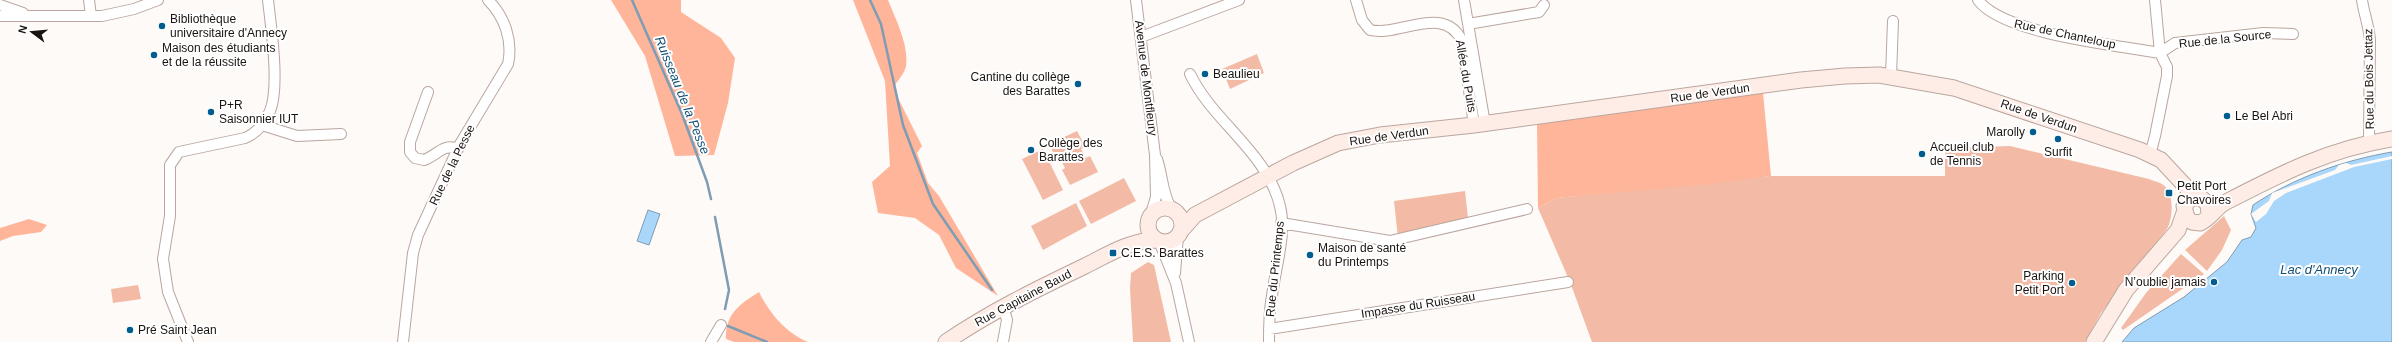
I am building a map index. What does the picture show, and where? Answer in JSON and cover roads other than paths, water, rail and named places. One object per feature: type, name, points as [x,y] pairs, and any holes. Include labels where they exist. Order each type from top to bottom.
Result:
[{"type":"main road","name":"Rue de Verdun","points":[[1179,234],[1195,215],[1267,176],[1338,143],[1380,135],[1480,125],[1801,80],[1845,76],[1891,76],[1948,87],[1994,100],[2161,160],[2188,190],[2201,198]]},
{"type":"main road","points":[[2094,342],[2126,290],[2178,230],[2184,210],[2190,199],[2201,198],[2224,192],[2318,150],[2369,136],[2392,132]]},
{"type":"main road","points":[[2150,155],[2176,188],[2189,221],[2196,223],[2204,221],[2209,214],[2220,205],[2290,169],[2340,150],[2392,139]]},
{"type":"main road","name":"Rue de Verdun","points":[[1174,211],[1187,211],[1254,179],[1267,176]]},
{"type":"main road","points":[[2201,198],[2209,206],[2209,214]]},
{"type":"main road","points":[[1160,209],[1174,211],[1181,224],[1179,234],[1171,241],[1157,240],[1148,230],[1149,219],[1160,209]]},
{"type":"main road","name":"Rue Capitaine Baud","points":[[1101,257],[1135,234],[1149,219]]},
{"type":"main road","points":[[2101,342],[2137,287],[2196,223]]},
{"type":"main road","name":"Rue Capitaine Baud","points":[[946,342],[1003,306],[1101,257],[1142,241],[1157,240]]},
{"type":"street","points":[[89,0],[91,16]]},
{"type":"street","points":[[0,16],[91,16],[134,9],[158,0]]},
{"type":"street","points":[[188,342],[164,275],[163,259],[171,200],[170,165],[179,152],[245,138],[262,125],[270,111],[273,98],[268,0]]},
{"type":"street","name":"Rue de la Pesse","points":[[403,342],[413,253],[418,235],[458,149],[502,76],[509,58],[507,32],[498,11],[488,0]]},
{"type":"street","name":"Avenue de Montfleury","points":[[1136,0],[1155,156],[1156,197],[1149,219]]},
{"type":"street","points":[[1141,38],[1239,0]]},
{"type":"street","name":"Allée du Puits","points":[[1356,0],[1366,27],[1370,30],[1383,31],[1434,22],[1443,24],[1458,34],[1462,41],[1480,125]]},
{"type":"street","points":[[1464,0],[1480,125]]},
{"type":"street","name":"Rue de Chanteloup","points":[[1978,0],[1994,14],[2023,27],[2160,53]]},
{"type":"street","points":[[2150,155],[2167,76],[2167,67],[2160,53],[2155,0]]},
{"type":"street","name":"Rue du Bois Jettaz","points":[[2362,0],[2369,27],[2370,40],[2369,136]]},
{"type":"street","points":[[0,5],[29,15]]},
{"type":"street","points":[[1468,24],[1539,12],[1544,5]]},
{"type":"street","points":[[1891,76],[1893,21]]},
{"type":"street","name":"Rue de la Source","points":[[2160,53],[2175,43],[2263,33],[2293,34]]},
{"type":"street","name":"Rue du Printemps","points":[[1190,74],[1215,113],[1244,144],[1272,183],[1281,207],[1281,239],[1269,329],[1269,342]]},
{"type":"street","points":[[428,92],[410,142],[410,152],[415,158],[424,160],[443,148],[452,147],[458,149]]},
{"type":"street","points":[[262,125],[297,136],[341,134]]},
{"type":"street","name":"Avenue de Montfleury","points":[[1155,156],[1161,172],[1164,195],[1174,211]]},
{"type":"street","points":[[1281,223],[1390,241],[1527,209]]},
{"type":"street","points":[[1179,234],[1174,261],[1176,283],[1189,342]]},
{"type":"street","points":[[1157,240],[1176,283]]},
{"type":"street","name":"Impasse du Ruisseau","points":[[1269,329],[1568,282]]},
{"type":"street","points":[[1003,306],[1007,320],[1003,342]]},
{"type":"street","points":[[711,342],[721,325]]},
{"type":"water","name":"Lac d'Annecy","points":[[2392,152],[2392,342],[2122,342],[2134,328],[2184,297],[2227,262],[2242,240],[2251,237],[2256,228],[2251,214],[2253,205],[2285,186],[2320,171],[2374,155]]},
{"type":"water","points":[[648,210],[660,214],[649,245],[637,241]]},
{"type":"waterway","name":"Ruisseau de la Pesse","points":[[632,0],[682,114],[707,182],[711,199]]},
{"type":"waterway","points":[[870,0],[881,24],[903,125],[933,204],[992,290]]},
{"type":"waterway","name":"Ruisseau de la Pesse","points":[[715,217],[729,290],[725,309]]},
{"type":"waterway","name":"Ruisseau de la Pesse","points":[[728,326],[767,342]]},
{"type":"place","name":"Bibliothèque universitaire d'Annecy","points":[[162,26]]},
{"type":"place","name":"Maison des étudiants et de la réussite","points":[[154,55]]},
{"type":"place","name":"Beaulieu","points":[[1205,74]]},
{"type":"place","name":"Cantine du collège des Barattes","points":[[1078,84]]},
{"type":"place","name":"P+R Saisonnier IUT","points":[[211,112]]},
{"type":"place","name":"Le Bel Abri","points":[[2227,116]]},
{"type":"place","name":"Marolly","points":[[2033,132]]},
{"type":"place","name":"Surfit","points":[[2058,139]]},
{"type":"place","name":"Collège des Barattes","points":[[1031,150]]},
{"type":"place","name":"Accueil club de Tennis","points":[[1922,154]]},
{"type":"place","name":"Petit Port Chavoires","points":[[2169,193]]},
{"type":"place","name":"C.E.S. Barattes","points":[[1113,253]]},
{"type":"place","name":"Maison de santé du Printemps","points":[[1310,255]]},
{"type":"place","name":"N’oublie jamais","points":[[2214,282]]},
{"type":"place","name":"Parking Petit Port","points":[[2072,283]]},
{"type":"place","name":"Pré Saint Jean","points":[[130,330]]}]
